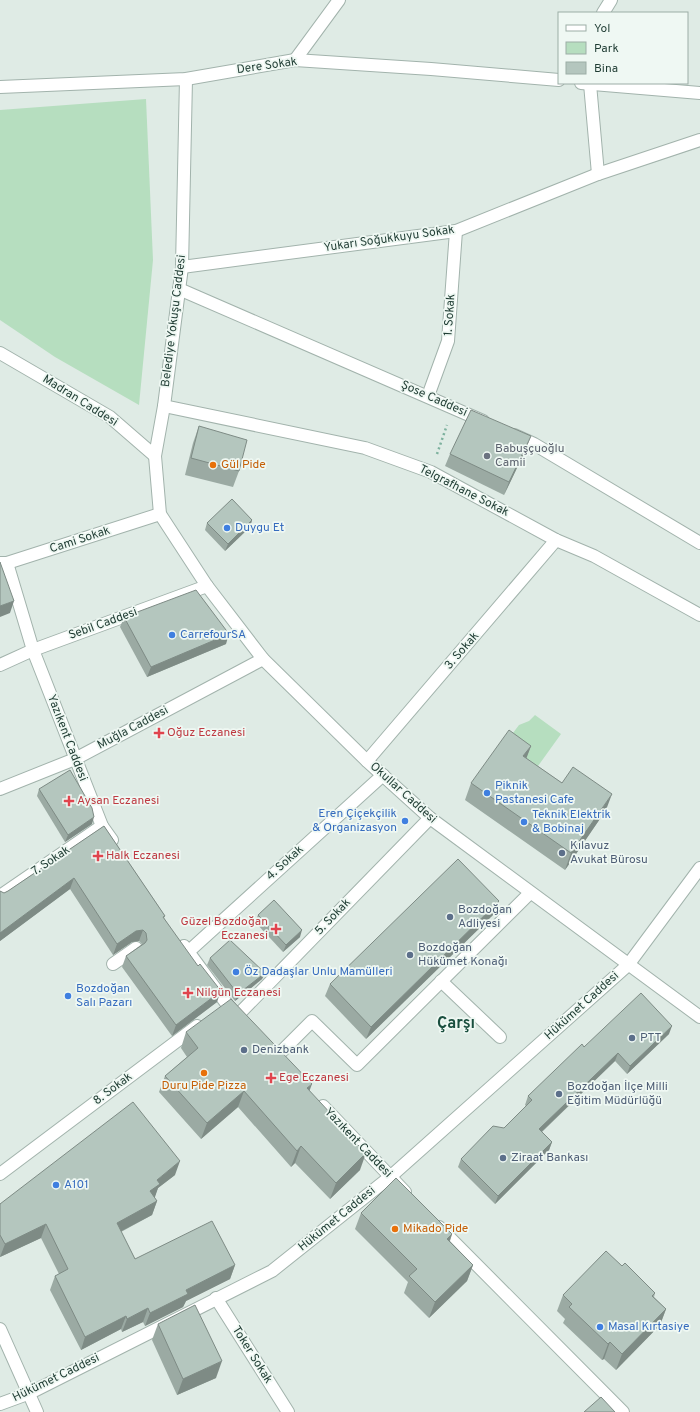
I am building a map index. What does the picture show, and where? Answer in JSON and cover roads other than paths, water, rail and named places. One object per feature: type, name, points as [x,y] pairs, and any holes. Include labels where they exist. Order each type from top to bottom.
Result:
[{"type":"street","points":[[294,60],[327,5],[339,0]]},
{"type":"street","points":[[604,12],[611,0]]},
{"type":"street","name":"Dere Sokak","points":[[0,87],[186,79],[294,60],[431,69],[558,80]]},
{"type":"street","name":"Belediye Yokuşu Caddesi","points":[[160,514],[155,456],[164,406],[182,267],[186,79]]},
{"type":"street","points":[[598,174],[585,84],[700,93]]},
{"type":"street","name":"Yukarı Soğukkuyu Sokak","points":[[182,267],[456,231],[598,174],[700,140]]},
{"type":"street","name":"1. Sokak","points":[[428,396],[448,341],[456,231]]},
{"type":"street","name":"Şose Caddesi","points":[[179,289],[454,407],[534,444],[700,543]]},
{"type":"street","name":"Madran Caddesi","points":[[0,353],[110,417],[155,456]]},
{"type":"street","name":"Telgrafhane Sokak","points":[[164,406],[366,448],[431,472],[556,540],[594,556],[700,615]]},
{"type":"street","name":"Cami Sokak","points":[[4,563],[160,514]]},
{"type":"street","name":"Okullar Caddesi","points":[[160,514],[207,586],[263,659],[367,761],[430,818],[700,1017]]},
{"type":"street","name":"3. Sokak","points":[[367,761],[556,540]]},
{"type":"street","name":"Yazıkent Caddesi","points":[[4,563],[33,650],[75,759],[102,826],[120,852]]},
{"type":"street","name":"Sebil Caddesi","points":[[0,665],[33,650],[207,586]]},
{"type":"street","name":"Muğla Caddesi","points":[[0,789],[75,759],[263,659]]},
{"type":"street","name":"4. Sokak","points":[[188,952],[383,775]]},
{"type":"street","name":"5. Sokak","points":[[188,952],[223,1006],[240,1019],[430,818]]},
{"type":"street","name":"7. Sokak","points":[[0,896],[102,826]]},
{"type":"street","name":"Hükümet Caddesi","points":[[0,1404],[30,1393],[272,1271],[390,1177],[628,965],[700,868]]},
{"type":"street","points":[[286,1068],[273,1054],[312,1021],[357,1065],[530,893]]},
{"type":"street","points":[[176,936],[188,952]]},
{"type":"street","points":[[113,964],[136,948]]},
{"type":"street","points":[[441,981],[500,1037]]},
{"type":"street","name":"8. Sokak","points":[[0,1174],[208,1018]]},
{"type":"street","name":"Yazıkent Caddesi","points":[[314,1097],[412,1199]]},
{"type":"street","points":[[429,1216],[623,1412]]},
{"type":"street","name":"Toker Sokak","points":[[216,1298],[288,1412]]},
{"type":"street","points":[[0,1329],[30,1393],[37,1412]]},
{"type":"place","name":"Babuşçuoğlu Camii","points":[[487,456]]},
{"type":"place","name":"Gül Pide","points":[[213,465]]},
{"type":"place","name":"Duygu Et","points":[[227,528]]},
{"type":"place","name":"CarrefourSA","points":[[172,635]]},
{"type":"place","name":"Oğuz Eczanesi","points":[[159,733]]},
{"type":"place","name":"Piknik Pastanesi Cafe","points":[[487,793]]},
{"type":"place","name":"Aysan Eczanesi","points":[[69,801]]},
{"type":"place","name":"Eren Çiçekçilik & Organizasyon","points":[[405,821]]},
{"type":"place","name":"Teknik Elektrik & Bobinaj","points":[[524,822]]},
{"type":"place","name":"Kılavuz Avukat Bürosu","points":[[562,853]]},
{"type":"place","name":"Halk Eczanesi","points":[[98,856]]},
{"type":"place","name":"Bozdoğan Adliyesi","points":[[450,917]]},
{"type":"place","name":"Güzel Bozdoğan Eczanesi","points":[[276,929]]},
{"type":"place","name":"Bozdoğan Hükümet Konağı","points":[[410,955]]},
{"type":"place","name":"Öz Dadaşlar Unlu Mamülleri","points":[[236,972]]},
{"type":"place","name":"Nilgün Eczanesi","points":[[188,993]]},
{"type":"place","name":"Bozdoğan Salı Pazarı","points":[[68,996]]},
{"type":"place","name":"PTT","points":[[632,1038]]},
{"type":"place","name":"Denizbank","points":[[244,1050]]},
{"type":"place","name":"Duru Pide Pizza","points":[[204,1073]]},
{"type":"place","name":"Ege Eczanesi","points":[[271,1078]]},
{"type":"place","name":"Bozdoğan İlçe Milli Eğitim Müdürlüğü","points":[[559,1094]]},
{"type":"place","name":"Ziraat Bankası","points":[[503,1158]]},
{"type":"place","name":"A101","points":[[56,1185]]},
{"type":"place","name":"Mikado Pide","points":[[395,1229]]},
{"type":"place","name":"Masal Kırtasiye","points":[[600,1327]]},
{"type":"district","name":"Çarşı","points":[[456,1024]]}]
